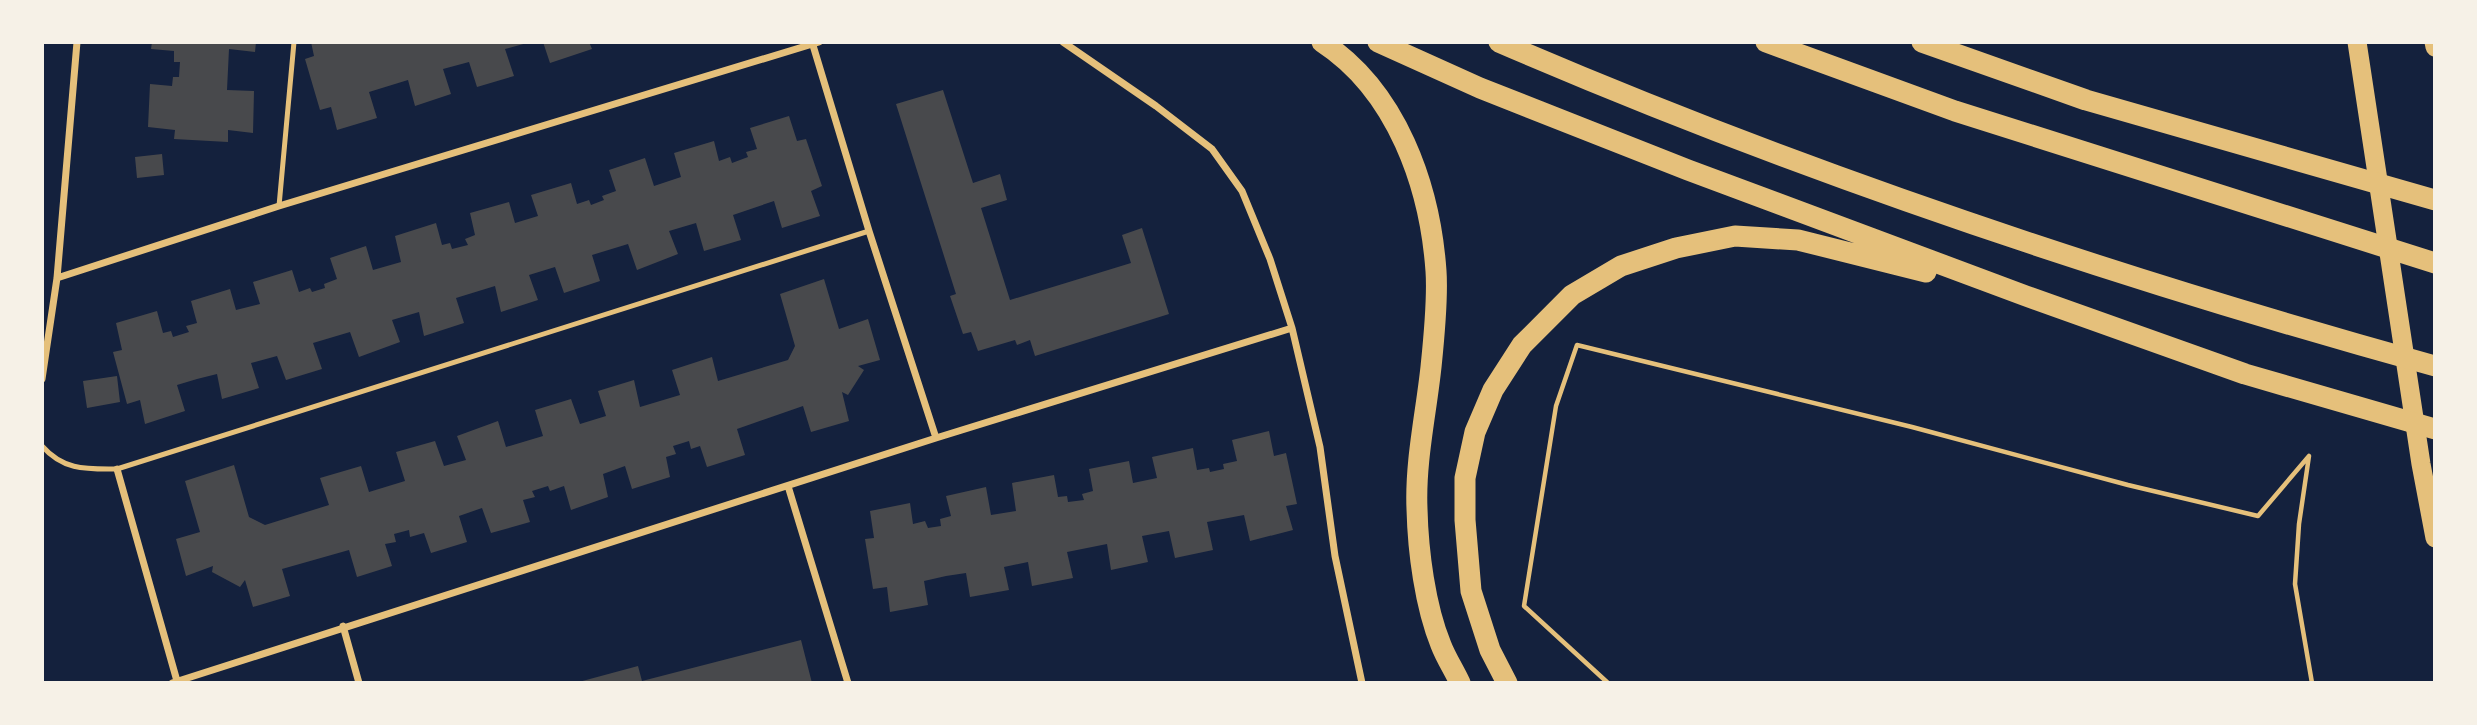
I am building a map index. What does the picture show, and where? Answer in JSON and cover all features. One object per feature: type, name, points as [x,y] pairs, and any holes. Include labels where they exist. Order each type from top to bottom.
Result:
[{"type":"highway","points":[[1322,42],[1365,78],[1394,119],[1411,159],[1429,214],[1436,273],[1431,365],[1420,447],[1417,509],[1426,588],[1440,644],[1460,683]]},
{"type":"highway","points":[[1378,42],[1480,88],[1675,165],[2026,296],[2245,374],[2435,429]]},
{"type":"highway","points":[[1499,42],[1745,141],[1962,222],[2312,332],[2435,366]]},
{"type":"highway","points":[[1766,42],[1955,111],[2435,263]]},
{"type":"highway","points":[[1922,42],[2086,100],[2435,200]]},
{"type":"highway","points":[[2357,42],[2421,464],[2435,538]]},
{"type":"highway","points":[[1507,683],[1490,650],[1471,591],[1465,520],[1465,478],[1475,432],[1493,390],[1522,345],[1572,295],[1621,266],[1675,248],[1735,236],[1798,240],[2026,296]]},
{"type":"street","points":[[42,379],[57,278],[77,42]]},
{"type":"street","points":[[1063,42],[1156,106],[1212,149],[1242,191],[1270,259],[1292,328],[1320,447],[1335,556],[1362,683]]},
{"type":"street","points":[[57,278],[279,206],[815,43],[869,231],[936,438]]},
{"type":"street","points":[[117,469],[174,682],[936,438],[1292,328]]},
{"type":"street","points":[[788,486],[848,683]]},
{"type":"street","points":[[343,626],[359,683]]},
{"type":"lane","points":[[279,206],[294,42]]},
{"type":"lane","points":[[42,446],[53,459],[68,464],[88,469],[117,469],[869,231]]},
{"type":"path","points":[[1608,683],[1524,606],[1556,406],[1577,345],[2258,516],[2309,456],[2299,524],[2295,584],[2312,683]]},
{"type":"building","points":[[152,42],[256,42],[255,52],[229,49],[227,90],[254,91],[253,133],[228,130],[228,142],[174,139],[175,130],[148,127],[150,84],[172,86],[173,77],[179,77],[180,62],[174,62],[174,51],[151,49]]},
{"type":"building","points":[[311,42],[527,43],[505,49],[514,76],[477,87],[469,62],[443,69],[451,94],[415,106],[408,80],[369,92],[377,118],[337,130],[331,107],[320,110],[305,59],[314,56]]},
{"type":"building","points":[[543,42],[589,42],[592,49],[550,63]]},
{"type":"building","points":[[943,90],[973,183],[1000,174],[1007,200],[981,208],[1010,300],[1131,263],[1122,235],[1142,228],[1169,314],[1035,356],[1030,340],[1017,345],[1015,340],[978,351],[971,332],[963,334],[950,296],[956,294],[896,104]]},
{"type":"building","points":[[789,116],[797,141],[806,139],[822,186],[811,191],[820,216],[782,228],[774,201],[733,215],[741,240],[704,251],[696,223],[669,231],[678,254],[637,270],[628,244],[592,255],[600,281],[564,293],[555,267],[529,275],[538,300],[501,312],[495,286],[456,298],[464,323],[424,336],[419,312],[392,320],[400,342],[359,357],[350,332],[313,343],[322,369],[286,380],[277,356],[251,363],[259,388],[222,399],[217,374],[177,385],[185,411],[145,424],[140,400],[127,404],[113,352],[122,350],[116,323],[157,311],[163,333],[171,331],[173,337],[189,332],[186,326],[197,323],[191,301],[230,289],[236,310],[260,304],[253,282],[292,270],[299,292],[310,288],[312,292],[325,288],[324,284],[337,279],[330,258],[366,246],[373,270],[401,262],[395,236],[436,223],[442,245],[450,243],[452,249],[468,245],[465,239],[475,235],[470,213],[509,202],[515,223],[538,216],[531,195],[571,183],[577,204],[589,200],[591,205],[604,200],[602,196],[616,191],[609,170],[645,158],[654,186],[681,177],[674,153],[714,141],[719,161],[730,157],[732,163],[748,157],[746,152],[757,149],[750,128]]},
{"type":"building","points":[[162,154],[164,175],[137,178],[135,157]]},
{"type":"building","points":[[824,279],[839,329],[868,319],[880,360],[858,366],[864,370],[848,395],[842,392],[849,421],[811,432],[803,406],[737,429],[745,455],[707,467],[700,446],[691,449],[689,441],[673,446],[676,454],[666,457],[670,477],[632,489],[625,466],[603,474],[608,497],[571,510],[564,486],[550,491],[548,486],[532,491],[535,497],[523,500],[530,522],[491,533],[482,508],[459,516],[467,542],[431,553],[424,533],[410,537],[409,530],[394,534],[396,542],[385,544],[392,566],[357,577],[349,550],[282,569],[290,596],[253,607],[245,580],[240,587],[212,572],[213,566],[186,576],[176,539],[200,532],[185,481],[234,465],[249,517],[265,525],[329,505],[320,478],[361,466],[369,492],[405,481],[396,452],[435,441],[444,466],[466,460],[457,436],[498,421],[506,447],[543,436],[535,410],[571,399],[580,424],[606,416],[598,391],[634,380],[640,407],[680,395],[672,370],[712,357],[718,381],[788,360],[795,346],[780,294]]},
{"type":"building","points":[[117,376],[120,402],[87,408],[83,381]]},
{"type":"building","points":[[1269,431],[1274,456],[1286,453],[1297,504],[1286,506],[1293,530],[1250,541],[1244,515],[1207,522],[1213,550],[1175,558],[1169,531],[1142,536],[1148,562],[1111,570],[1107,544],[1067,552],[1073,578],[1032,586],[1028,562],[1004,567],[1009,590],[970,597],[966,573],[946,576],[924,581],[928,605],[890,612],[887,587],[873,589],[865,539],[874,538],[870,511],[910,503],[913,524],[925,521],[928,528],[941,526],[940,519],[951,516],[946,496],[986,487],[991,515],[1016,511],[1012,483],[1054,475],[1058,497],[1067,496],[1068,502],[1084,500],[1082,494],[1093,491],[1089,469],[1129,461],[1133,483],[1157,478],[1152,457],[1193,448],[1197,470],[1209,468],[1210,472],[1224,469],[1223,464],[1237,461],[1232,440]]},
{"type":"building","points":[[801,640],[812,683],[575,683],[638,666],[642,681]]}]
